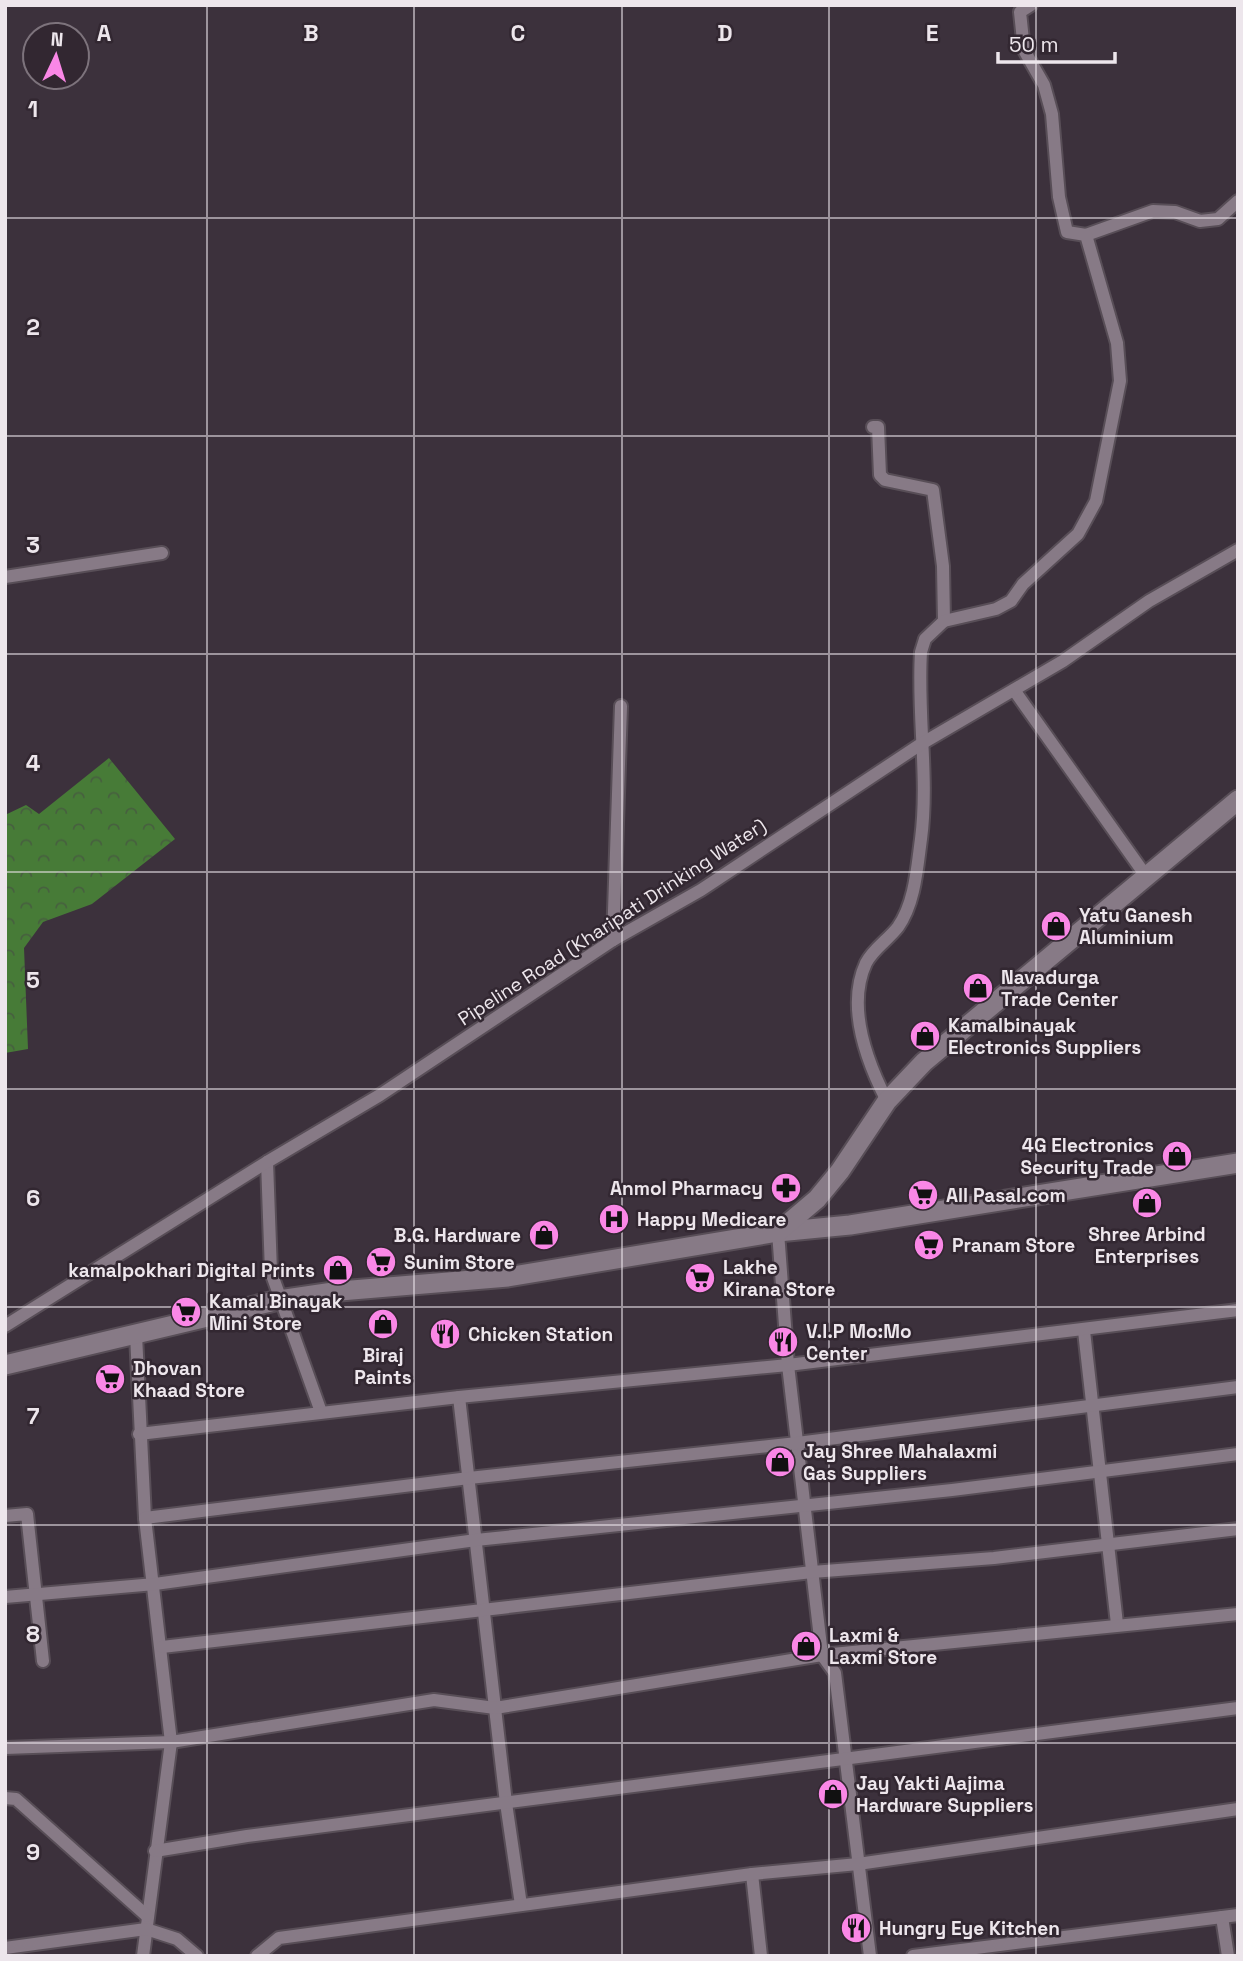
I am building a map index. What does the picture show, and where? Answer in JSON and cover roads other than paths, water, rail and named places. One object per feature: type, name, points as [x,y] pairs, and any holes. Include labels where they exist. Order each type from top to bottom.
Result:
[{"type":"main road","points":[[778,1232],[817,1199],[840,1171],[887,1101],[924,1062],[971,1019],[1057,952],[1238,800]]},
{"type":"main road","points":[[5,1365],[279,1300],[340,1291],[508,1278],[778,1232],[850,1226],[1238,1163]]},
{"type":"street","points":[[1031,5],[1020,12],[1024,50],[1044,85],[1052,114],[1059,197],[1067,232],[1086,235],[1153,211],[1175,212],[1200,221],[1218,219],[1238,201]]},
{"type":"street","points":[[887,1101],[873,1074],[863,1034],[858,997],[867,960],[898,926],[910,902],[922,835],[921,652],[925,639],[944,621],[996,609],[1011,601],[1023,584],[1078,534],[1096,501],[1120,381],[1117,343],[1086,235]]},
{"type":"street","points":[[873,426],[878,427],[880,475],[885,480],[906,483],[910,488],[933,490],[943,566],[944,621]]},
{"type":"street","name":"Pipeline Road (Kharipati Drinking Water)","points":[[5,1326],[267,1162],[380,1095],[613,940],[701,890],[921,744],[1063,662],[1149,601],[1238,550]]},
{"type":"street","points":[[5,577],[162,553]]},
{"type":"street","points":[[1014,690],[1146,876]]},
{"type":"street","points":[[613,940],[621,706]]},
{"type":"street","points":[[267,1162],[271,1272],[321,1412]]},
{"type":"street","points":[[778,1232],[788,1365],[803,1506],[822,1655],[835,1673],[870,1956]]},
{"type":"street","points":[[139,1434],[459,1397],[788,1365],[1084,1331],[1164,1317],[1238,1310]]},
{"type":"street","points":[[1084,1331],[1117,1624]]},
{"type":"street","points":[[136,1335],[145,1518],[155,1584],[171,1741],[143,1956]]},
{"type":"street","points":[[145,1518],[469,1478],[797,1443],[1238,1387]]},
{"type":"street","points":[[459,1397],[506,1803],[521,1905]]},
{"type":"street","points":[[5,1597],[155,1584],[476,1540],[803,1506],[1238,1454]]},
{"type":"street","points":[[5,1516],[27,1514],[43,1661]]},
{"type":"street","points":[[162,1647],[812,1572],[993,1558],[1238,1529]]},
{"type":"street","points":[[5,1748],[171,1741],[434,1700],[495,1708],[822,1655],[1238,1614]]},
{"type":"street","points":[[155,1851],[247,1836],[1238,1707]]},
{"type":"street","points":[[5,1798],[16,1799],[147,1922],[177,1939],[197,1956]]},
{"type":"street","points":[[257,1956],[279,1938],[752,1874],[858,1864],[1238,1809]]},
{"type":"street","points":[[752,1874],[761,1956]]},
{"type":"street","points":[[913,1956],[1238,1915]]},
{"type":"street","points":[[1222,1917],[1228,1956]]},
{"type":"street","points":[[5,1948],[147,1922]]},
{"type":"place","name":"Yatu Ganesh Aluminium","points":[[1056,926]]},
{"type":"place","name":"Navadurga Trade Center","points":[[978,988]]},
{"type":"place","name":"Kamalbinayak Electronics Suppliers","points":[[925,1036]]},
{"type":"place","name":"4G Electronics Security Trade","points":[[1177,1156]]},
{"type":"place","name":"Anmol Pharmacy","points":[[786,1188]]},
{"type":"place","name":"All Pasal.com","points":[[923,1195]]},
{"type":"place","name":"Shree Arbind Enterprises","points":[[1147,1203]]},
{"type":"place","name":"Happy Medicare","points":[[614,1219]]},
{"type":"place","name":"B.G. Hardware","points":[[544,1235]]},
{"type":"place","name":"Pranam Store","points":[[929,1245]]},
{"type":"place","name":"Sunim Store","points":[[381,1262]]},
{"type":"place","name":"kamalpokhari Digital Prints","points":[[338,1270]]},
{"type":"place","name":"Lakhe Kirana Store","points":[[700,1278]]},
{"type":"place","name":"Kamal Binayak Mini Store","points":[[186,1312]]},
{"type":"place","name":"Biraj Paints","points":[[383,1324]]},
{"type":"place","name":"Chicken Station","points":[[445,1334]]},
{"type":"place","name":"V.I.P Mo:Mo Center","points":[[783,1342]]},
{"type":"place","name":"Dhovan Khaad Store","points":[[110,1379]]},
{"type":"place","name":"Jay Shree Mahalaxmi Gas Suppliers","points":[[780,1462]]},
{"type":"place","name":"Laxmi & Laxmi Store","points":[[806,1646]]},
{"type":"place","name":"Jay Yakti Aajima Hardware Suppliers","points":[[833,1794]]},
{"type":"place","name":"Hungry Eye Kitchen","points":[[856,1928]]}]
